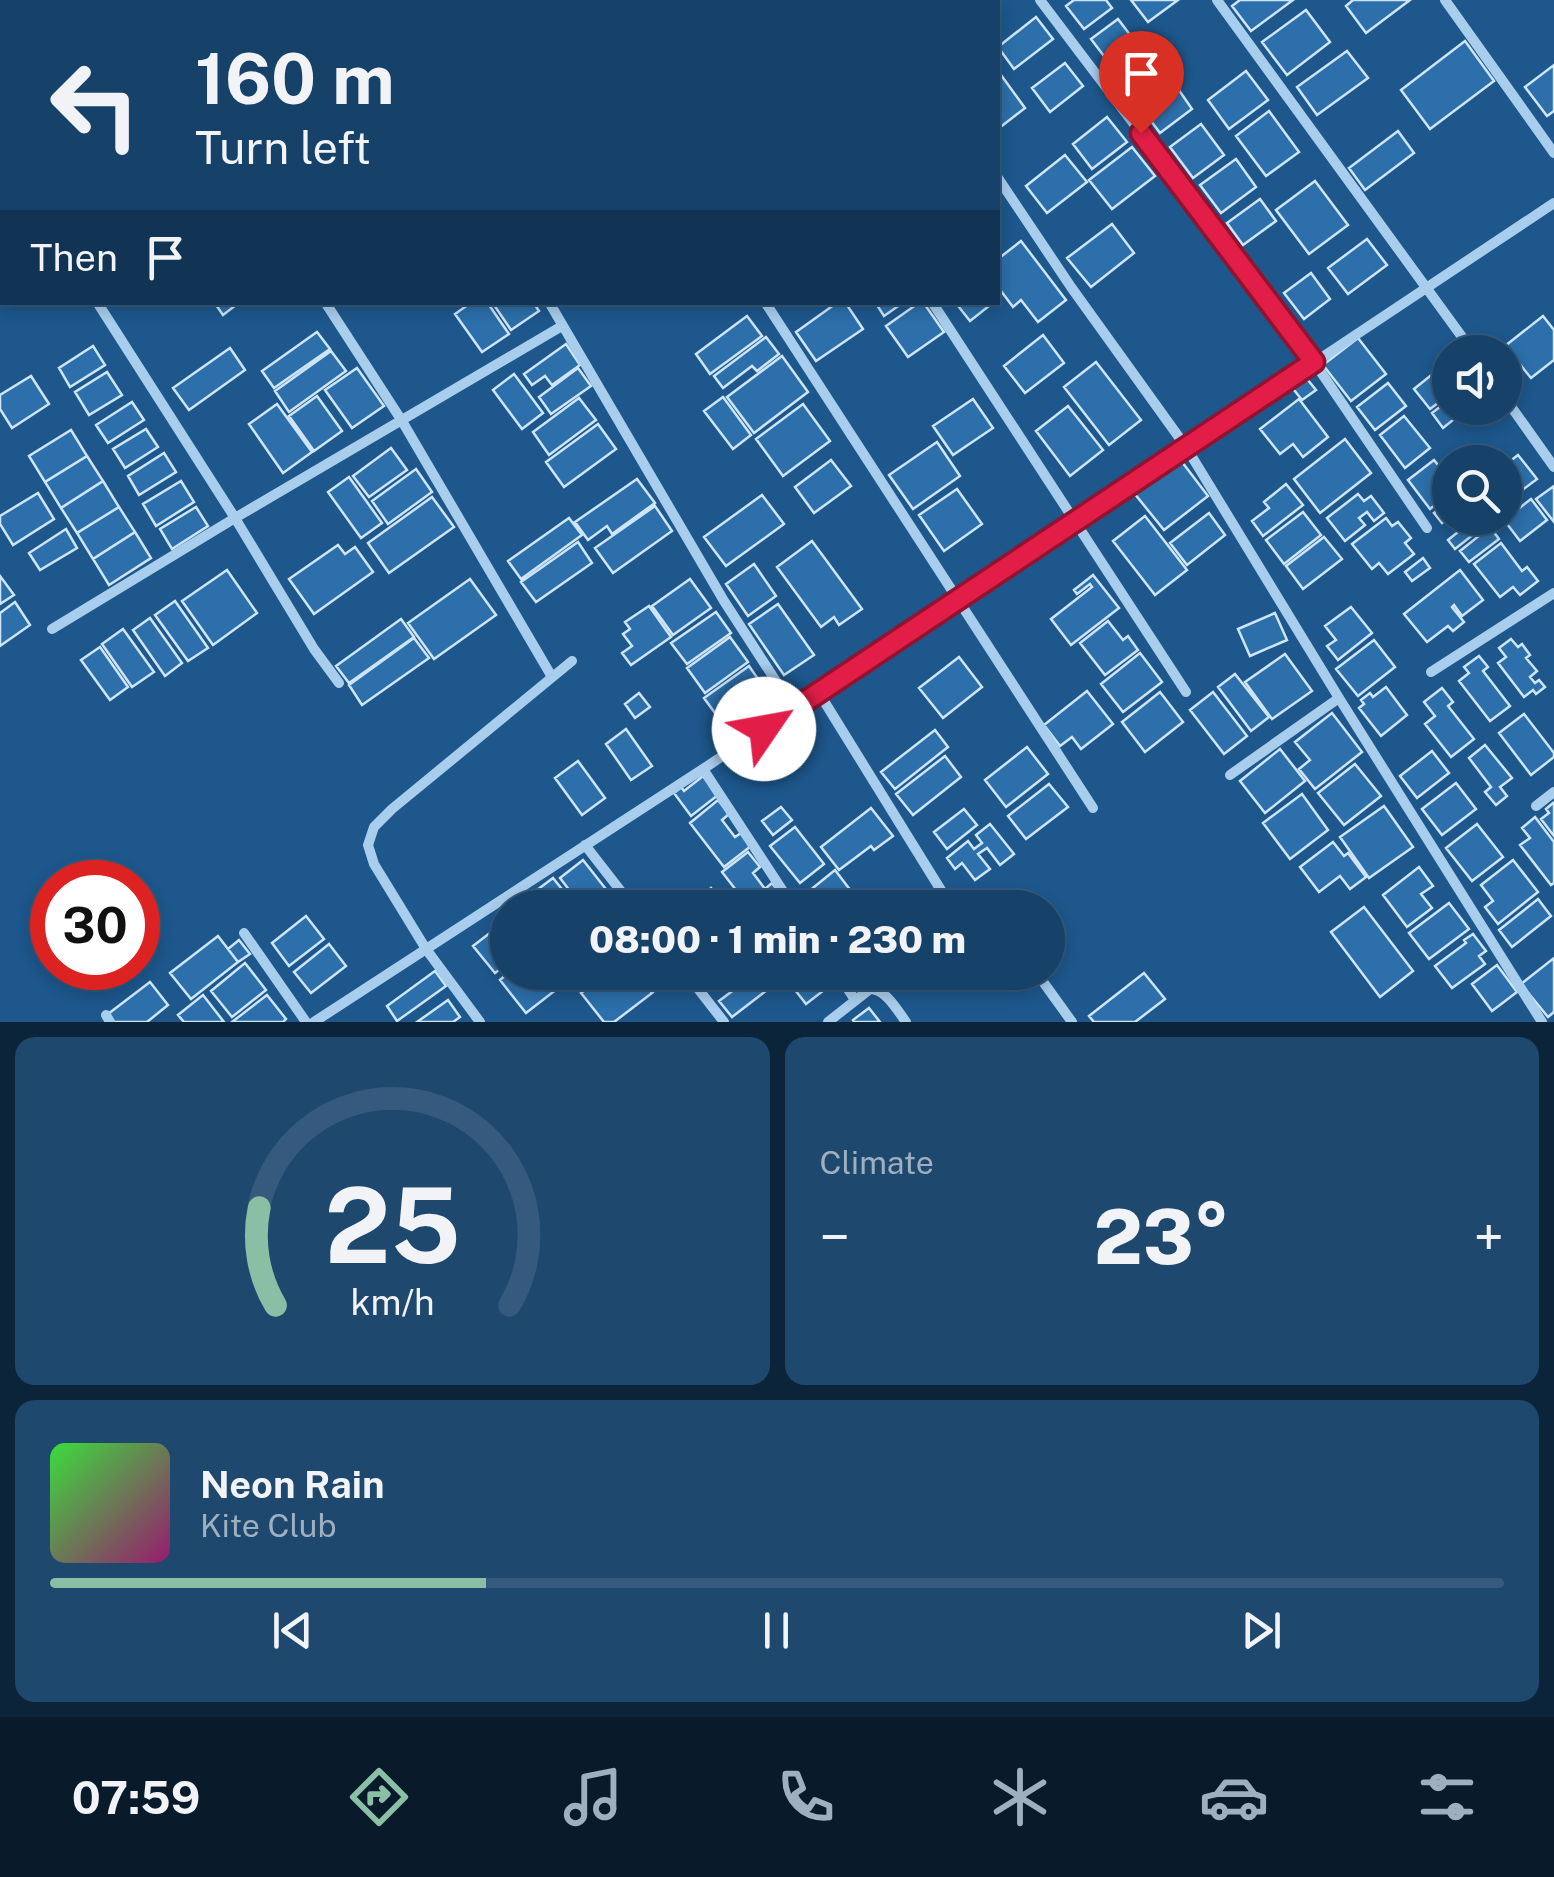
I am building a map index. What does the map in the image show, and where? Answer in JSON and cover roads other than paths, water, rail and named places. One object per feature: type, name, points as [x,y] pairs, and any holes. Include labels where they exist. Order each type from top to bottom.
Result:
[{"type":"street","points":[[1040,0],[1314,362],[1426,528]]},
{"type":"street","points":[[1217,0],[1461,335]]},
{"type":"street","points":[[1445,0],[1554,153]]},
{"type":"street","points":[[1000,181],[1186,447],[1542,1022]]},
{"type":"street","points":[[244,933],[310,1022],[794,710],[1554,203]]},
{"type":"street","points":[[100,305],[314,649],[340,683]]},
{"type":"street","points":[[326,305],[402,420],[552,677]]},
{"type":"street","points":[[551,305],[724,601],[794,710]]},
{"type":"street","points":[[767,305],[1093,808]]},
{"type":"street","points":[[934,305],[1186,692]]},
{"type":"street","points":[[52,629],[562,326]]},
{"type":"street","points":[[1522,422],[1554,467]]},
{"type":"street","points":[[1431,672],[1554,593]]},
{"type":"street","points":[[480,1022],[426,949],[374,864],[368,846],[374,827],[392,808],[572,661]]},
{"type":"street","points":[[820,692],[941,890]]},
{"type":"street","points":[[1230,775],[1339,698]]},
{"type":"street","points":[[703,769],[782,890]]},
{"type":"street","points":[[1536,806],[1554,792]]},
{"type":"street","points":[[586,845],[620,890]]},
{"type":"street","points":[[828,1022],[870,989],[878,989],[906,1022]]},
{"type":"street","points":[[699,990],[724,1022]]},
{"type":"street","points":[[849,990],[855,1000]]},
{"type":"street","points":[[1049,990],[1072,1022]]}]
